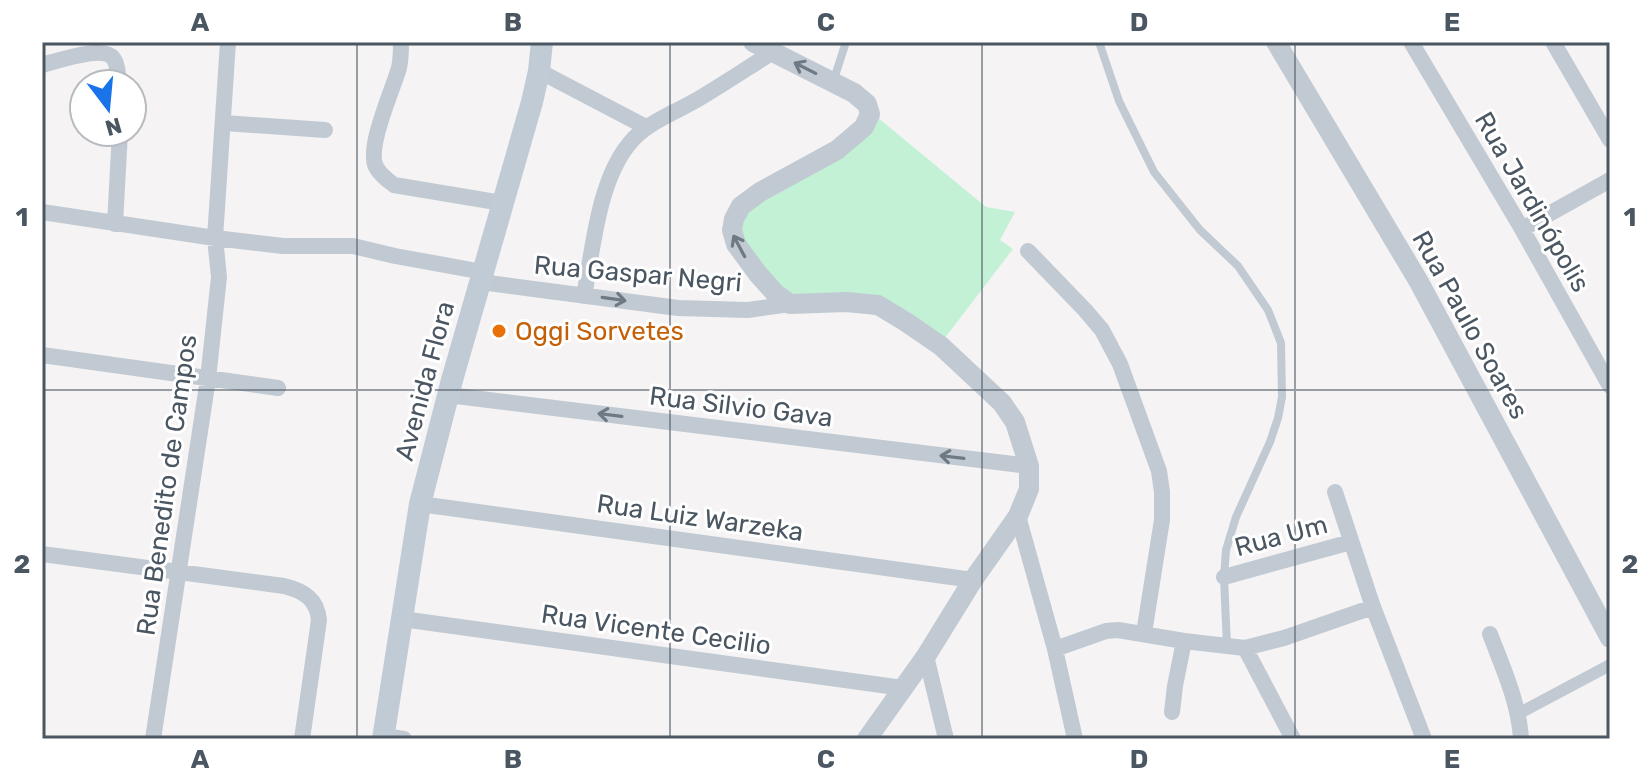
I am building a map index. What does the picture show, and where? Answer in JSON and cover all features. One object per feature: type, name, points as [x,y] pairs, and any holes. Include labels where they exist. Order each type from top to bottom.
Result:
[{"type":"main road","name":"Avenida Flora","points":[[390,738],[402,619],[420,504],[539,71],[542,42]]},
{"type":"street","name":"Rua Benedito de Campos","points":[[153,739],[208,379],[219,277],[215,238],[228,42]]},
{"type":"street","points":[[401,42],[400,63],[377,133],[373,155],[375,166],[394,185],[502,203]]},
{"type":"street","points":[[753,42],[854,93],[867,104],[870,114],[864,127],[837,150],[760,192],[741,206],[732,230],[736,244],[775,293],[790,304],[846,302],[878,305],[941,346],[1002,403],[1015,422],[1029,466],[1029,489],[1018,516],[867,739]]},
{"type":"street","name":"Rua Paulo Soares","points":[[1276,42],[1419,282],[1610,638]]},
{"type":"street","name":"Rua Jardinópolis","points":[[1411,42],[1522,229],[1610,386]]},
{"type":"street","points":[[1553,42],[1607,126]]},
{"type":"street","points":[[584,296],[601,208],[618,160],[630,142],[646,127],[773,52]]},
{"type":"street","points":[[42,65],[91,53],[105,53],[115,60],[116,68]]},
{"type":"street","points":[[539,71],[646,127]]},
{"type":"street","points":[[224,123],[325,130]]},
{"type":"street","points":[[115,224],[119,148]]},
{"type":"street","points":[[1522,229],[1610,180]]},
{"type":"street","name":"Rua Gaspar Negri","points":[[42,212],[283,246],[353,246],[482,277],[584,296],[678,308],[748,310],[790,304]]},
{"type":"street","points":[[1028,251],[1102,330],[1120,364],[1159,471],[1162,520],[1144,633]]},
{"type":"street","points":[[42,355],[278,388]]},
{"type":"street","name":"Rua Silvio Gava","points":[[448,395],[1029,466]]},
{"type":"street","points":[[1335,492],[1373,607],[1424,739]]},
{"type":"street","name":"Rua Luiz Warzeka","points":[[420,504],[973,580]]},
{"type":"street","points":[[1018,516],[1055,649],[1075,739]]},
{"type":"street","name":"Rua Um","points":[[1224,577],[1351,542]]},
{"type":"street","points":[[42,554],[284,586],[303,593],[315,604],[319,620],[302,739]]},
{"type":"street","points":[[1055,649],[1113,630],[1245,648],[1373,607]]},
{"type":"street","name":"Rua Vicente Cecilio","points":[[402,619],[903,688]]},
{"type":"street","points":[[1490,634],[1518,714],[1521,739]]},
{"type":"street","points":[[1172,712],[1184,641]]},
{"type":"street","points":[[1245,648],[1293,739]]},
{"type":"street","points":[[926,656],[946,739]]},
{"type":"street","points":[[1518,714],[1610,665]]},
{"type":"lane","points":[[833,82],[846,42]]},
{"type":"lane","points":[[1099,42],[1119,101],[1154,172],[1200,230],[1238,266],[1268,310],[1281,343],[1282,397],[1278,418],[1241,505],[1226,550],[1224,577],[1228,647]]},
{"type":"green space","points":[[877,117],[986,207],[1015,212],[1000,240],[1013,249],[944,339],[913,322],[798,301],[742,249],[738,239],[743,210]]},
{"type":"place","name":"Oggi Sorvetes","points":[[499,331]]}]
